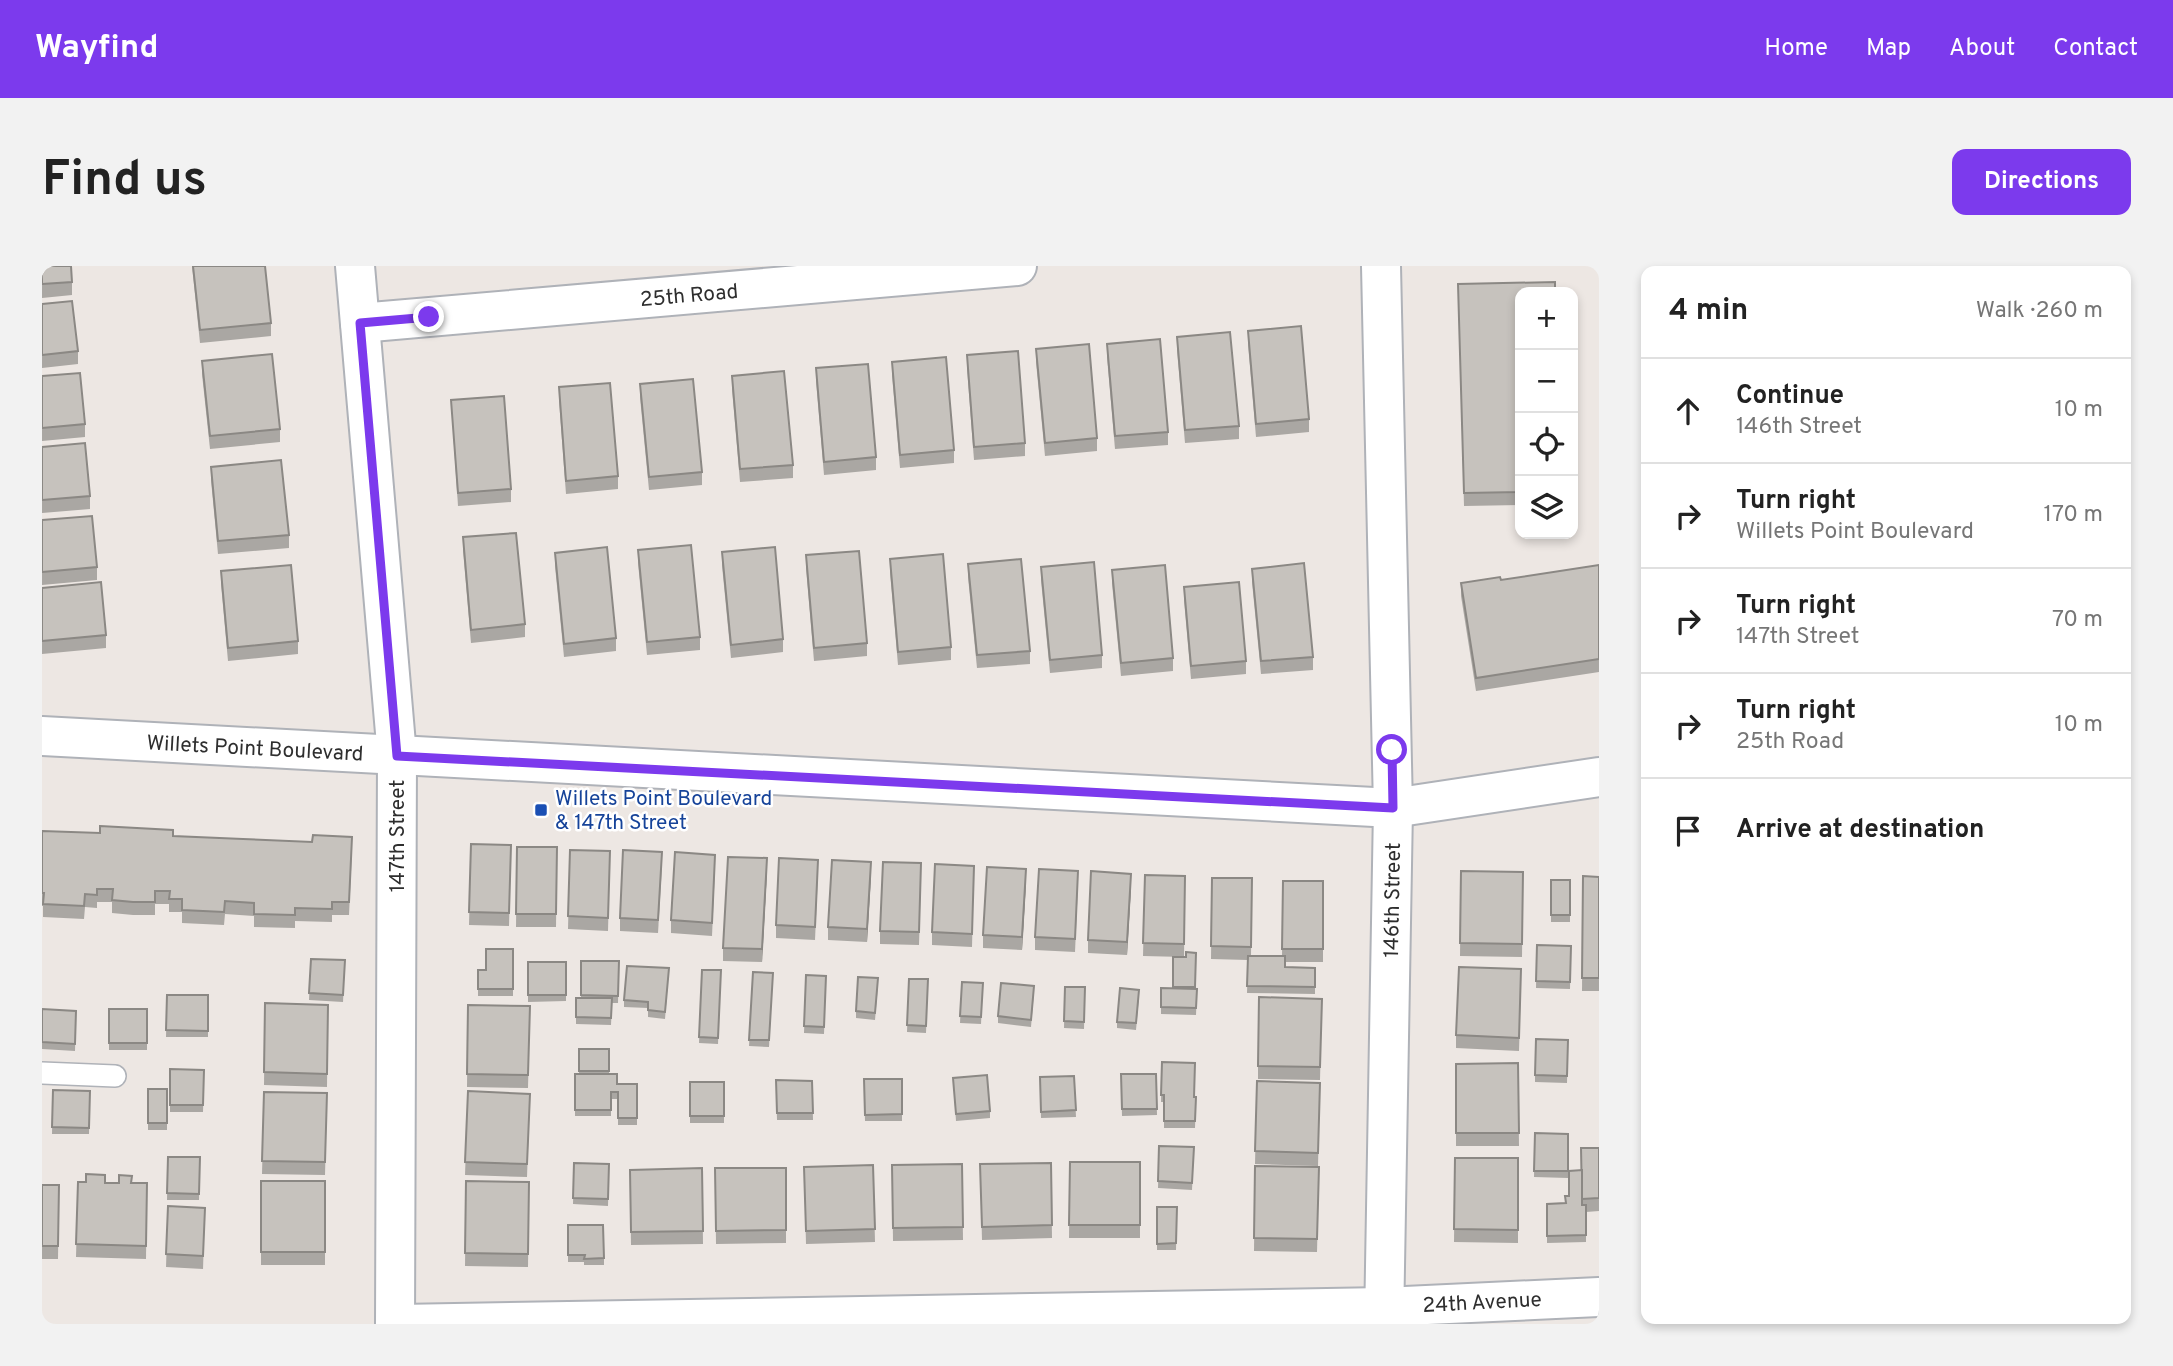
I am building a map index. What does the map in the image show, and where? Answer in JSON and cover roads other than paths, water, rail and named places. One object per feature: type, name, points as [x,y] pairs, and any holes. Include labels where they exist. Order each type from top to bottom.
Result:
[{"type":"street","name":"147th Street","points":[[355,266],[397,756],[397,1324]]},
{"type":"street","name":"25th Road","points":[[360,323],[1017,266]]},
{"type":"street","name":"146th Street","points":[[1381,266],[1393,808],[1384,1315]]},
{"type":"street","name":"Willets Point Boulevard","points":[[42,736],[1393,808],[1599,777]]},
{"type":"street","name":"24th Avenue","points":[[397,1324],[1384,1315],[1599,1297]]},
{"type":"lane","points":[[42,1073],[115,1076]]},
{"type":"place","name":"Willets Point Boulevard & 147th Street","points":[[541,810]]}]
